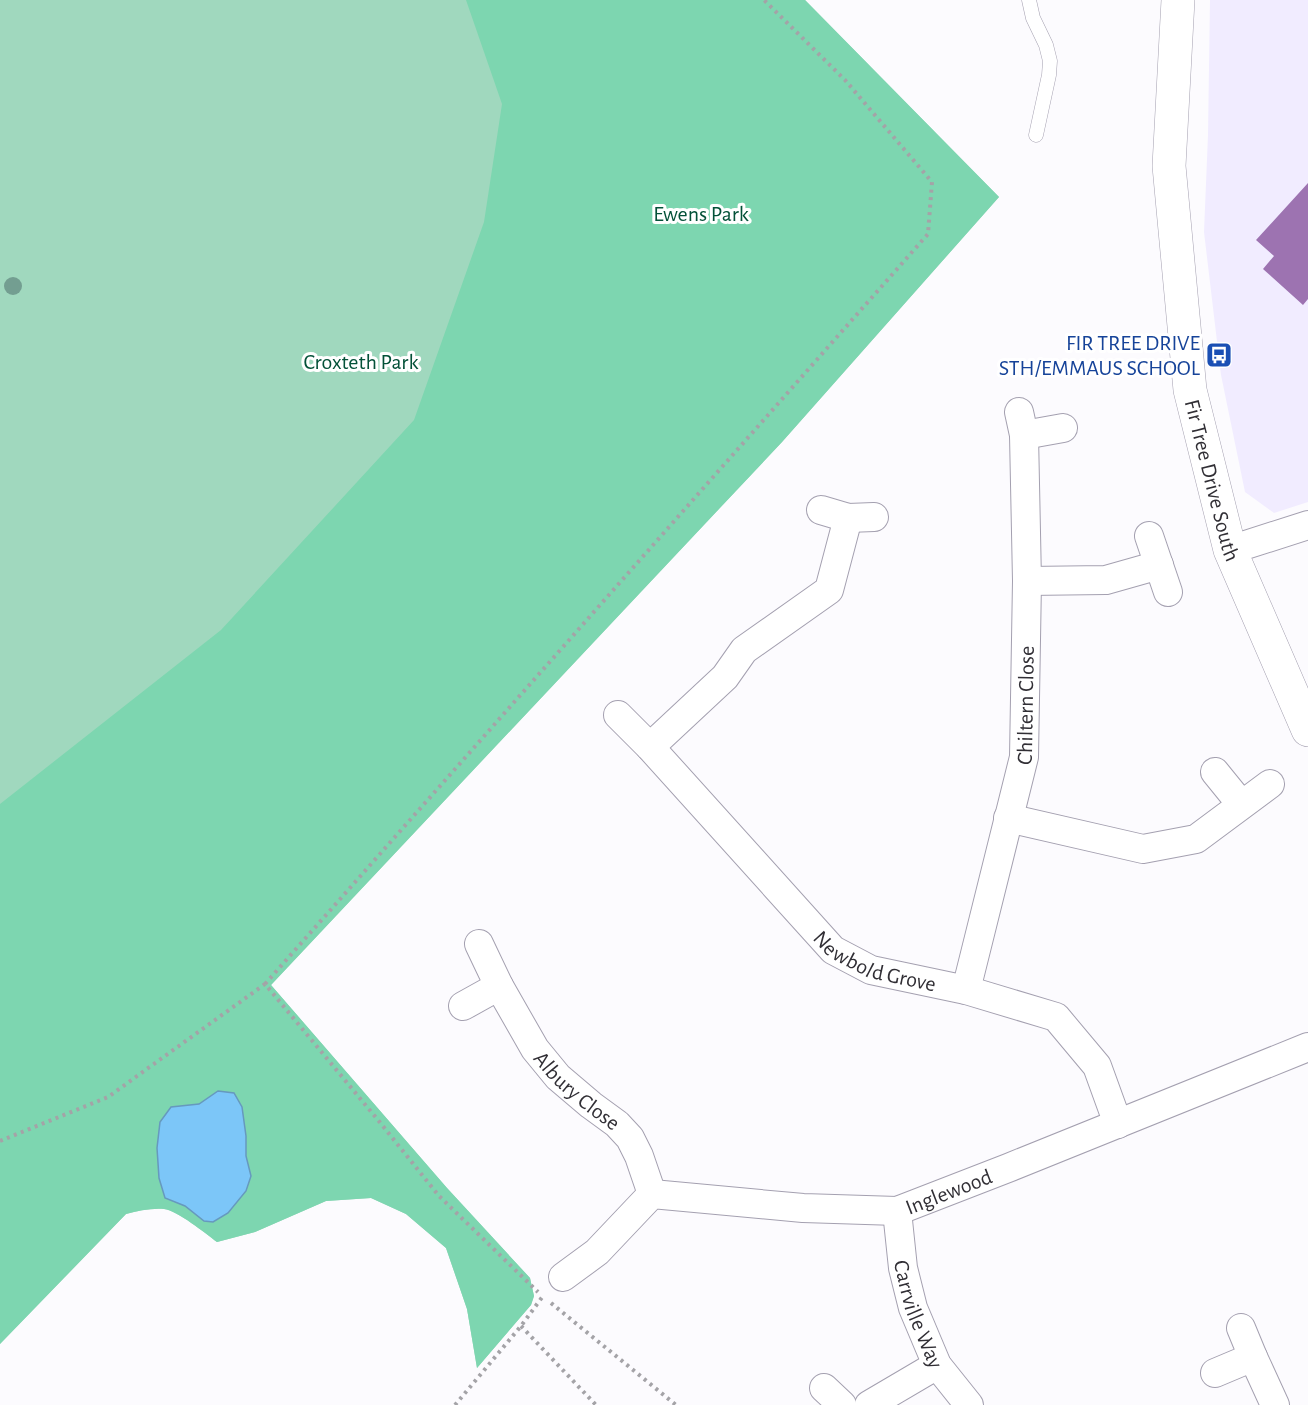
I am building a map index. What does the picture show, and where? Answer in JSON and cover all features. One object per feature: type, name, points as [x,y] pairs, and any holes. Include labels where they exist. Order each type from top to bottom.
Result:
[{"type":"street","name":"Fir Tree Drive South","points":[[1178,0],[1169,166],[1190,390],[1230,550],[1308,730]]},
{"type":"street","name":"Chiltern Close","points":[[966,990],[1024,757],[1027,581],[1022,424],[1063,428]]},
{"type":"street","points":[[650,747],[725,676],[744,650],[830,590],[848,515]]},
{"type":"street","points":[[1230,550],[1308,525]]},
{"type":"street","points":[[1149,536],[1168,592]]},
{"type":"street","points":[[1027,581],[1106,580],[1159,566]]},
{"type":"street","name":"Newbold Grove","points":[[618,715],[650,747],[833,950],[871,970],[966,990],[1056,1017],[1097,1066],[1118,1124]]},
{"type":"street","points":[[1215,771],[1241,804]]},
{"type":"street","points":[[1008,818],[1143,849],[1196,839],[1270,784]]},
{"type":"street","name":"Albury Close","points":[[479,944],[499,986],[535,1049],[558,1077],[617,1124],[630,1138],[652,1194]]},
{"type":"street","points":[[463,1006],[499,986]]},
{"type":"street","name":"Inglewood","points":[[652,1194],[803,1208],[897,1211],[1308,1047]]},
{"type":"street","points":[[563,1277],[597,1252],[652,1194]]},
{"type":"street","name":"Carrville Way","points":[[897,1211],[903,1268],[913,1308],[937,1365],[969,1405]]},
{"type":"street","points":[[1241,1328],[1275,1405]]},
{"type":"street","points":[[1215,1373],[1253,1357]]},
{"type":"street","points":[[869,1405],[937,1365]]},
{"type":"lane","points":[[1029,0],[1033,18],[1046,45],[1050,61],[1036,135]]},
{"type":"path","points":[[0,1141],[108,1097],[265,984],[928,234],[932,182],[845,80],[764,0]]},
{"type":"path","points":[[265,984],[440,1197],[543,1296],[676,1405]]},
{"type":"path","points":[[455,1405],[543,1296],[563,1277]]},
{"type":"path","points":[[521,1326],[596,1405]]},
{"type":"shaded area","points":[[1210,0],[1308,0],[1308,502],[1274,513],[1245,492],[1221,375],[1204,232]]},
{"type":"green space","name":"Ewens Park","points":[[0,0],[805,0],[999,197],[782,442],[271,985],[447,1188],[530,1278],[534,1296],[531,1305],[477,1368],[467,1309],[446,1248],[406,1214],[371,1198],[326,1201],[255,1232],[217,1242],[191,1223],[164,1209],[126,1214],[0,1344]]},
{"type":"green space","name":"Ewens Park","points":[[466,0],[805,0],[999,197],[782,442],[271,985],[447,1188],[530,1278],[534,1296],[531,1305],[477,1368],[467,1309],[446,1248],[406,1214],[371,1198],[326,1201],[255,1232],[217,1242],[191,1223],[164,1209],[126,1214],[0,1344],[0,804],[221,630],[414,420],[484,222],[502,104]]},
{"type":"water","points":[[218,1091],[234,1093],[242,1107],[246,1156],[251,1176],[246,1191],[228,1213],[213,1222],[204,1221],[185,1206],[165,1198],[159,1178],[157,1148],[160,1122],[171,1107],[199,1104]]},
{"type":"building","points":[[1308,183],[1308,299],[1303,305],[1263,269],[1274,256],[1256,240]]},
{"type":"place","name":"FIR TREE DRIVE STH/EMMAUS SCHOOL","points":[[1219,355]]},
{"type":"park label","name":"Croxteth Park","points":[[361,361]]}]
